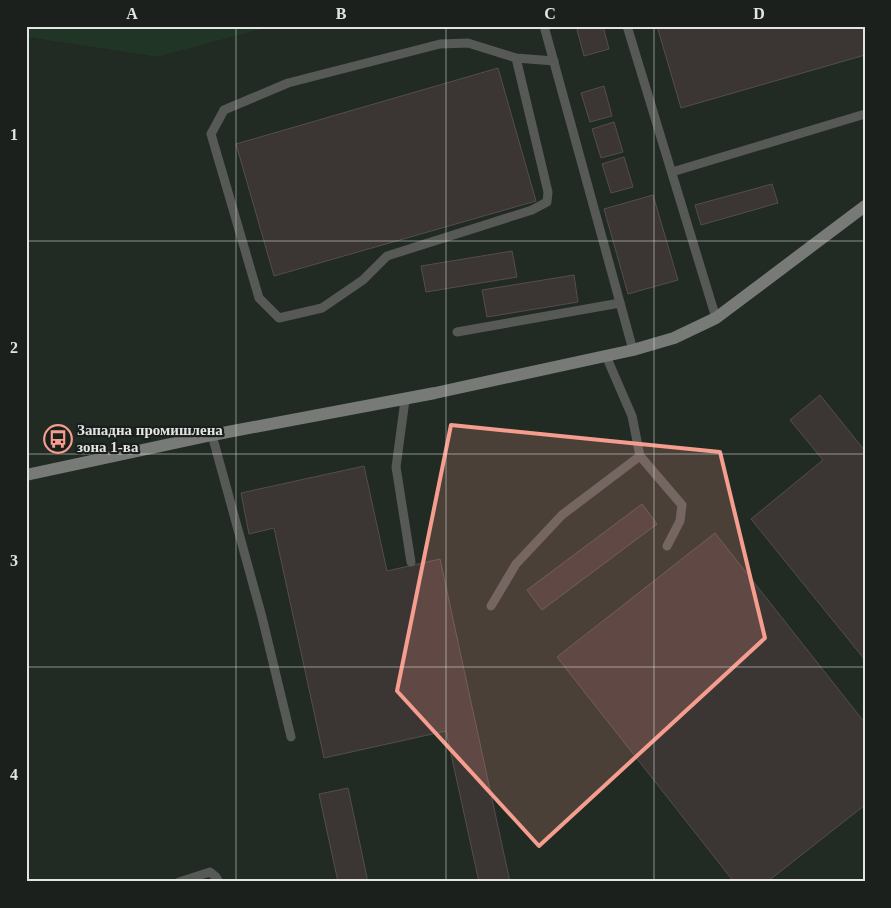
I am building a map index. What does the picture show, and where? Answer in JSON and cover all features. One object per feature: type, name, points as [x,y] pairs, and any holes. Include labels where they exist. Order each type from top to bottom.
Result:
[{"type":"street","points":[[26,475],[212,435],[405,400],[633,350],[674,338],[716,318],[865,206]]},
{"type":"lane","points":[[544,26],[633,350]]},
{"type":"lane","points":[[627,26],[716,318]]},
{"type":"lane","points":[[516,58],[548,192],[547,202],[532,210],[387,256],[364,280],[322,308],[279,318],[259,298],[211,134],[224,110],[288,83],[440,44],[468,44],[516,58],[554,61]]},
{"type":"lane","points":[[672,172],[865,114]]},
{"type":"lane","points":[[457,332],[620,302]]},
{"type":"lane","points":[[606,356],[632,416],[640,456],[682,505],[680,521],[668,546]]},
{"type":"lane","points":[[405,400],[396,467],[411,562]]},
{"type":"lane","points":[[212,435],[262,617],[291,737]]},
{"type":"lane","points":[[491,606],[516,564],[562,515],[640,456]]},
{"type":"lane","points":[[179,882],[210,872],[219,882]]},
{"type":"highlighted area","points":[[451,425],[720,452],[765,638],[539,846],[397,691]]},
{"type":"shaded area","points":[[274,26],[865,26],[865,882],[26,882],[26,37],[157,57]]},
{"type":"green space","points":[[26,26],[274,26],[157,57],[26,37]]},
{"type":"building","points":[[576,26],[603,26],[609,49],[584,56]]},
{"type":"building","points":[[657,26],[865,26],[865,55],[681,108]]},
{"type":"building","points":[[498,68],[536,201],[274,276],[236,144]]},
{"type":"building","points":[[604,86],[612,116],[590,122],[581,93]]},
{"type":"building","points":[[614,122],[623,152],[601,158],[592,129]]},
{"type":"building","points":[[624,157],[633,187],[611,193],[602,164]]},
{"type":"building","points":[[772,184],[778,203],[701,225],[695,205]]},
{"type":"building","points":[[653,195],[678,280],[628,294],[604,209]]},
{"type":"building","points":[[512,251],[517,277],[426,292],[421,266]]},
{"type":"building","points":[[574,275],[578,302],[487,317],[482,290]]},
{"type":"building","points":[[820,395],[865,451],[865,660],[751,519],[823,460],[790,420]]},
{"type":"building","points":[[364,466],[387,571],[440,559],[510,882],[479,882],[446,731],[324,758],[274,528],[249,534],[241,493]]},
{"type":"building","points":[[642,504],[657,524],[542,610],[527,590]]},
{"type":"building","points":[[715,533],[865,723],[865,805],[767,882],[734,882],[557,657]]},
{"type":"building","points":[[348,788],[368,882],[338,882],[319,794]]},
{"type":"place","name":"Западна промишлена зона 1-ва","points":[[58,439]]}]
